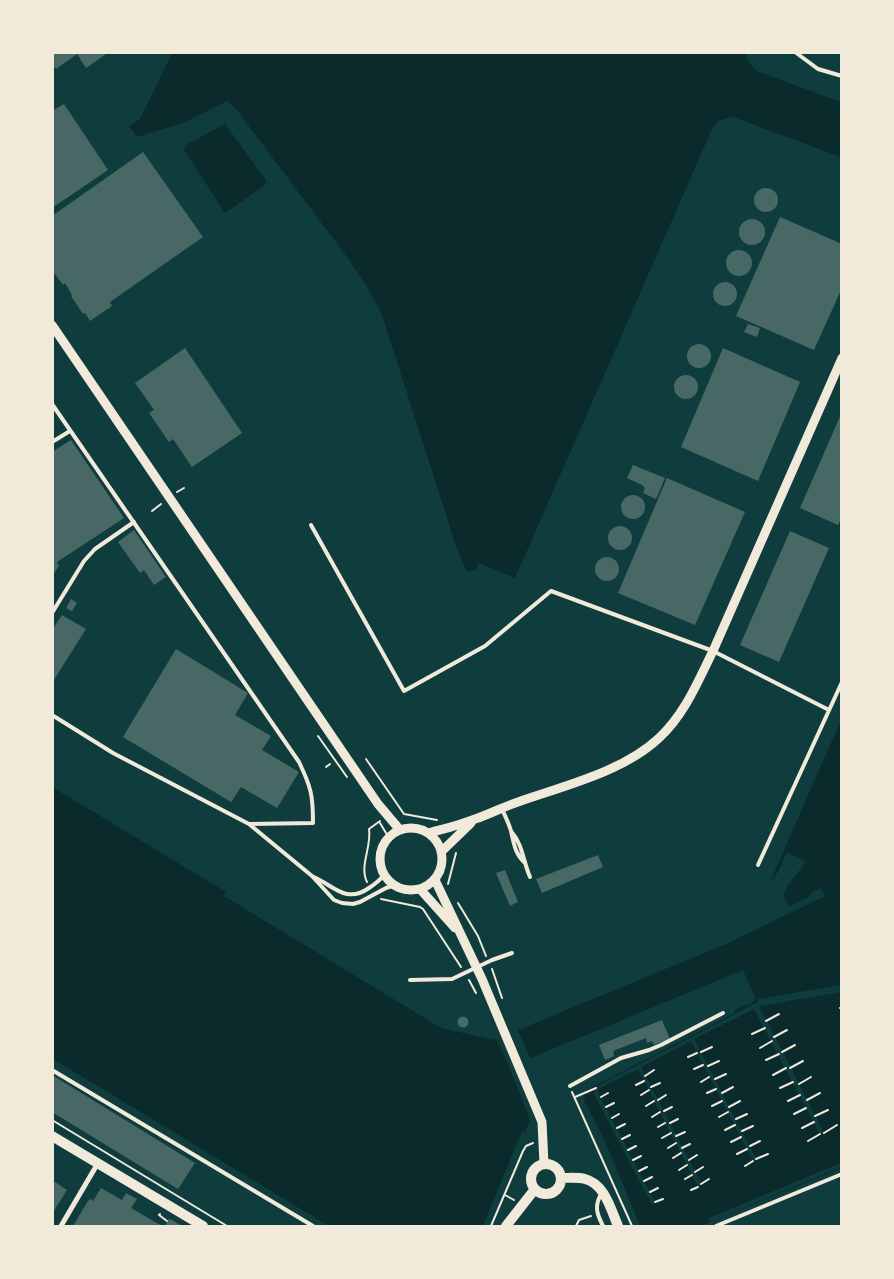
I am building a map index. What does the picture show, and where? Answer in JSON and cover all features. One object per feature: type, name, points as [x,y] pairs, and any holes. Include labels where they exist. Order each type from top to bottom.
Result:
[{"type":"main road","points":[[52,1136],[203,1226]]},
{"type":"main road","points":[[544,1164],[554,1166],[561,1178],[559,1186],[553,1192],[543,1194],[535,1189],[531,1180],[536,1168],[544,1164]]},
{"type":"main road","points":[[561,1178],[583,1179],[592,1182],[602,1192],[618,1226]]},
{"type":"main road","points":[[506,1226],[535,1189]]},
{"type":"street","points":[[52,325],[378,804],[400,830]]},
{"type":"street","points":[[428,833],[475,820],[502,808],[611,768],[647,748],[659,739],[672,725],[684,708],[712,651],[842,358]]},
{"type":"street","points":[[441,852],[475,820]]},
{"type":"street","points":[[414,829],[428,833],[434,838],[441,852],[441,868],[435,880],[420,889],[413,890],[400,888],[391,883],[384,875],[380,862],[381,853],[389,838],[400,830],[414,829]]},
{"type":"street","points":[[435,880],[477,967],[542,1122],[544,1164]]},
{"type":"street","points":[[420,889],[458,931]]},
{"type":"street","points":[[61,1226],[98,1163]]},
{"type":"lane","points":[[795,52],[818,69],[842,76]]},
{"type":"lane","points":[[52,404],[299,762],[310,784],[313,802],[313,823],[249,824]]},
{"type":"lane","points":[[52,442],[70,431]]},
{"type":"lane","points":[[52,613],[84,561],[95,549],[134,522]]},
{"type":"lane","points":[[311,525],[404,691],[485,646],[551,591],[712,651],[829,710]]},
{"type":"lane","points":[[758,865],[842,682]]},
{"type":"lane","points":[[52,715],[113,753],[249,824],[312,876],[348,895],[360,894],[384,875]]},
{"type":"lane","points":[[502,808],[511,831],[518,839],[530,877]]},
{"type":"lane","points":[[312,876],[328,896],[342,903],[360,902],[392,886],[400,888]]},
{"type":"lane","points":[[410,980],[452,979],[492,960],[512,953]]},
{"type":"lane","points":[[570,1086],[621,1058],[655,1048],[723,1013]]},
{"type":"lane","points":[[52,1070],[313,1226]]},
{"type":"lane","points":[[716,1226],[842,1174]]},
{"type":"lane","points":[[602,1192],[597,1201],[596,1211],[603,1226]]},
{"type":"path","points":[[366,759],[400,810]]},
{"type":"path","points":[[326,767],[330,764]]},
{"type":"path","points":[[369,829],[379,822],[389,838]]},
{"type":"path","points":[[766,1021],[779,1014]]},
{"type":"path","points":[[752,1034],[765,1028]]},
{"type":"path","points":[[774,1037],[787,1030]]},
{"type":"path","points":[[760,1048],[772,1041]]},
{"type":"path","points":[[782,1052],[795,1045]]},
{"type":"path","points":[[701,1052],[712,1047]]},
{"type":"path","points":[[688,1057],[697,1052]]},
{"type":"path","points":[[766,1060],[779,1054]]},
{"type":"path","points":[[708,1066],[719,1061]]},
{"type":"path","points":[[790,1068],[803,1061]]},
{"type":"path","points":[[694,1069],[703,1065]]},
{"type":"path","points":[[773,1075],[786,1068]]},
{"type":"path","points":[[645,1076],[654,1070]]},
{"type":"path","points":[[715,1079],[726,1074]]},
{"type":"path","points":[[701,1082],[710,1077]]},
{"type":"path","points":[[799,1084],[811,1077]]},
{"type":"path","points":[[636,1085],[644,1081]]},
{"type":"path","points":[[780,1088],[793,1082]]},
{"type":"path","points":[[651,1087],[660,1083]]},
{"type":"path","points":[[570,1086],[632,1226]]},
{"type":"path","points":[[722,1093],[733,1087]]},
{"type":"path","points":[[575,1097],[596,1088]]},
{"type":"path","points":[[707,1094],[716,1089]]},
{"type":"path","points":[[641,1095],[649,1090]]},
{"type":"path","points":[[600,1097],[608,1093]]},
{"type":"path","points":[[807,1100],[820,1094]]},
{"type":"path","points":[[658,1100],[666,1095]]},
{"type":"path","points":[[788,1101],[800,1095]]},
{"type":"path","points":[[646,1106],[654,1101]]},
{"type":"path","points":[[712,1106],[722,1101]]},
{"type":"path","points":[[729,1107],[740,1101]]},
{"type":"path","points":[[606,1107],[614,1103]]},
{"type":"path","points":[[664,1111],[672,1107]]},
{"type":"path","points":[[794,1114],[806,1108]]},
{"type":"path","points":[[815,1116],[828,1110]]},
{"type":"path","points":[[652,1117],[660,1112]]},
{"type":"path","points":[[719,1118],[728,1112]]},
{"type":"path","points":[[612,1118],[619,1114]]},
{"type":"path","points":[[736,1120],[747,1114]]},
{"type":"path","points":[[670,1123],[678,1119]]},
{"type":"path","points":[[52,1120],[227,1226]]},
{"type":"path","points":[[802,1128],[814,1122]]},
{"type":"path","points":[[658,1127],[666,1123]]},
{"type":"path","points":[[617,1128],[625,1124]]},
{"type":"path","points":[[725,1130],[734,1125]]},
{"type":"path","points":[[742,1131],[753,1126]]},
{"type":"path","points":[[824,1132],[837,1126]]},
{"type":"path","points":[[676,1136],[684,1132]]},
{"type":"path","points":[[662,1138],[671,1133]]},
{"type":"path","points":[[808,1141],[820,1134]]},
{"type":"path","points":[[622,1139],[630,1135]]},
{"type":"path","points":[[731,1142],[741,1137]]},
{"type":"path","points":[[750,1146],[760,1140]]},
{"type":"path","points":[[491,1226],[523,1151],[526,1146],[536,1142]]},
{"type":"path","points":[[668,1148],[676,1144]]},
{"type":"path","points":[[682,1148],[690,1144]]},
{"type":"path","points":[[628,1150],[636,1146]]},
{"type":"path","points":[[738,1154],[747,1149]]},
{"type":"path","points":[[673,1158],[681,1153]]},
{"type":"path","points":[[756,1159],[768,1154]]},
{"type":"path","points":[[689,1160],[697,1155]]},
{"type":"path","points":[[633,1160],[641,1156]]},
{"type":"path","points":[[745,1166],[753,1161]]},
{"type":"path","points":[[680,1170],[687,1165]]},
{"type":"path","points":[[639,1171],[647,1167]]},
{"type":"path","points":[[695,1172],[703,1167]]},
{"type":"path","points":[[685,1179],[692,1175]]},
{"type":"path","points":[[644,1181],[652,1177]]},
{"type":"path","points":[[701,1184],[709,1179]]},
{"type":"path","points":[[691,1190],[698,1187]]},
{"type":"path","points":[[650,1192],[658,1188]]},
{"type":"path","points":[[505,1195],[515,1200]]},
{"type":"path","points":[[655,1202],[663,1199]]},
{"type":"path","points":[[159,1215],[167,1221]]},
{"type":"path","points":[[576,1226],[579,1220],[593,1216]]},
{"type":"water","points":[[172,53],[745,53],[750,64],[759,72],[841,102],[841,157],[733,117],[718,121],[713,127],[515,578],[479,563],[475,571],[466,571],[456,546],[382,315],[369,290],[347,257],[236,109],[227,101],[183,123],[137,137],[129,126],[140,119]]},
{"type":"water","points":[[225,124],[266,180],[265,185],[225,213],[184,150],[186,145]]},
{"type":"water","points":[[841,720],[841,1168],[701,1226],[640,1226],[605,1141],[583,1099],[585,1098],[583,1092],[735,1013],[734,1010],[746,1004],[747,1006],[755,1000],[743,970],[509,1067],[530,1120],[525,1132],[522,1131],[483,1226],[329,1226],[53,1059],[52,787],[226,892],[224,896],[441,1028],[494,1040],[726,944],[825,896],[821,888],[812,892],[809,897],[789,906],[783,896],[788,885],[806,862],[787,852],[778,872],[770,882]]},
{"type":"pier","points":[[841,985],[841,992],[759,1006],[824,1133],[820,1134],[754,1009],[694,1039],[756,1159],[753,1161],[691,1041],[641,1067],[702,1185],[698,1187],[638,1069],[598,1089],[600,1097],[655,1202],[652,1205],[593,1092],[594,1088],[758,1002],[758,999]]},
{"type":"pier","points":[[517,1028],[531,1061],[511,1069],[495,1037]]},
{"type":"pier","points":[[841,1163],[841,1167],[710,1222],[709,1218]]},
{"type":"building","points":[[52,52],[109,52],[86,68],[77,54],[56,69],[52,64]]},
{"type":"building","points":[[64,104],[108,170],[52,208],[52,111]]},
{"type":"building","points":[[143,152],[203,237],[110,302],[112,306],[90,321],[71,296],[65,283],[63,285],[52,270],[52,216]]},
{"type":"building","points":[[761,188],[771,188],[778,195],[778,205],[771,212],[761,212],[754,205],[754,195]]},
{"type":"building","points":[[780,217],[842,244],[842,288],[814,350],[736,316]]},
{"type":"building","points":[[752,219],[761,223],[765,232],[761,241],[752,245],[743,241],[739,232],[743,223]]},
{"type":"building","points":[[739,250],[748,254],[752,263],[748,272],[739,276],[730,272],[726,263],[730,254]]},
{"type":"building","points":[[725,282],[734,285],[737,294],[734,303],[725,306],[716,303],[713,294],[716,285]]},
{"type":"building","points":[[748,324],[760,328],[757,337],[744,332]]},
{"type":"building","points":[[699,344],[708,347],[711,356],[708,365],[699,368],[690,365],[687,356],[690,347]]},
{"type":"building","points":[[185,348],[242,433],[192,467],[173,439],[169,442],[149,413],[154,410],[135,383]]},
{"type":"building","points":[[723,348],[800,382],[758,481],[681,447]]},
{"type":"building","points":[[686,375],[691,376],[697,382],[697,392],[691,398],[686,399],[681,398],[675,392],[674,387],[675,382],[681,376]]},
{"type":"building","points":[[842,412],[842,517],[838,525],[800,508]]},
{"type":"building","points":[[71,440],[124,518],[57,562],[59,566],[52,576],[52,452]]},
{"type":"building","points":[[633,465],[665,478],[656,499],[643,493],[645,488],[642,485],[627,478]]},
{"type":"building","points":[[667,478],[745,512],[695,625],[618,593]]},
{"type":"building","points":[[633,495],[642,498],[645,507],[642,516],[633,519],[624,516],[621,507],[624,498]]},
{"type":"building","points":[[620,526],[629,529],[632,538],[629,547],[620,550],[611,547],[608,538],[611,529]]},
{"type":"building","points":[[134,530],[166,577],[154,585],[144,570],[140,573],[118,542]]},
{"type":"building","points":[[790,531],[829,548],[779,662],[740,645]]},
{"type":"building","points":[[607,557],[616,560],[619,569],[616,578],[607,581],[598,578],[595,569],[598,560]]},
{"type":"building","points":[[71,599],[77,603],[72,611],[66,608]]},
{"type":"building","points":[[62,615],[86,629],[52,683],[52,630]]},
{"type":"building","points":[[176,649],[248,693],[235,715],[271,736],[262,750],[299,772],[277,808],[241,787],[231,802],[123,737]]},
{"type":"building","points":[[598,855],[603,867],[542,893],[536,879]]},
{"type":"building","points":[[505,870],[518,902],[510,906],[496,873]]},
{"type":"building","points":[[463,1016],[469,1022],[463,1028],[457,1022]]},
{"type":"building","points":[[662,1020],[670,1039],[654,1045],[652,1041],[647,1043],[646,1038],[613,1051],[614,1056],[605,1060],[599,1045]]},
{"type":"building","points":[[52,1075],[195,1163],[178,1189],[52,1112]]},
{"type":"building","points":[[55,1182],[67,1190],[52,1214],[52,1183]]},
{"type":"building","points":[[101,1188],[122,1200],[126,1193],[137,1199],[131,1208],[162,1226],[73,1226],[88,1201],[91,1199],[93,1201]]},
{"type":"building","points":[[170,1219],[182,1226],[166,1225]]}]
